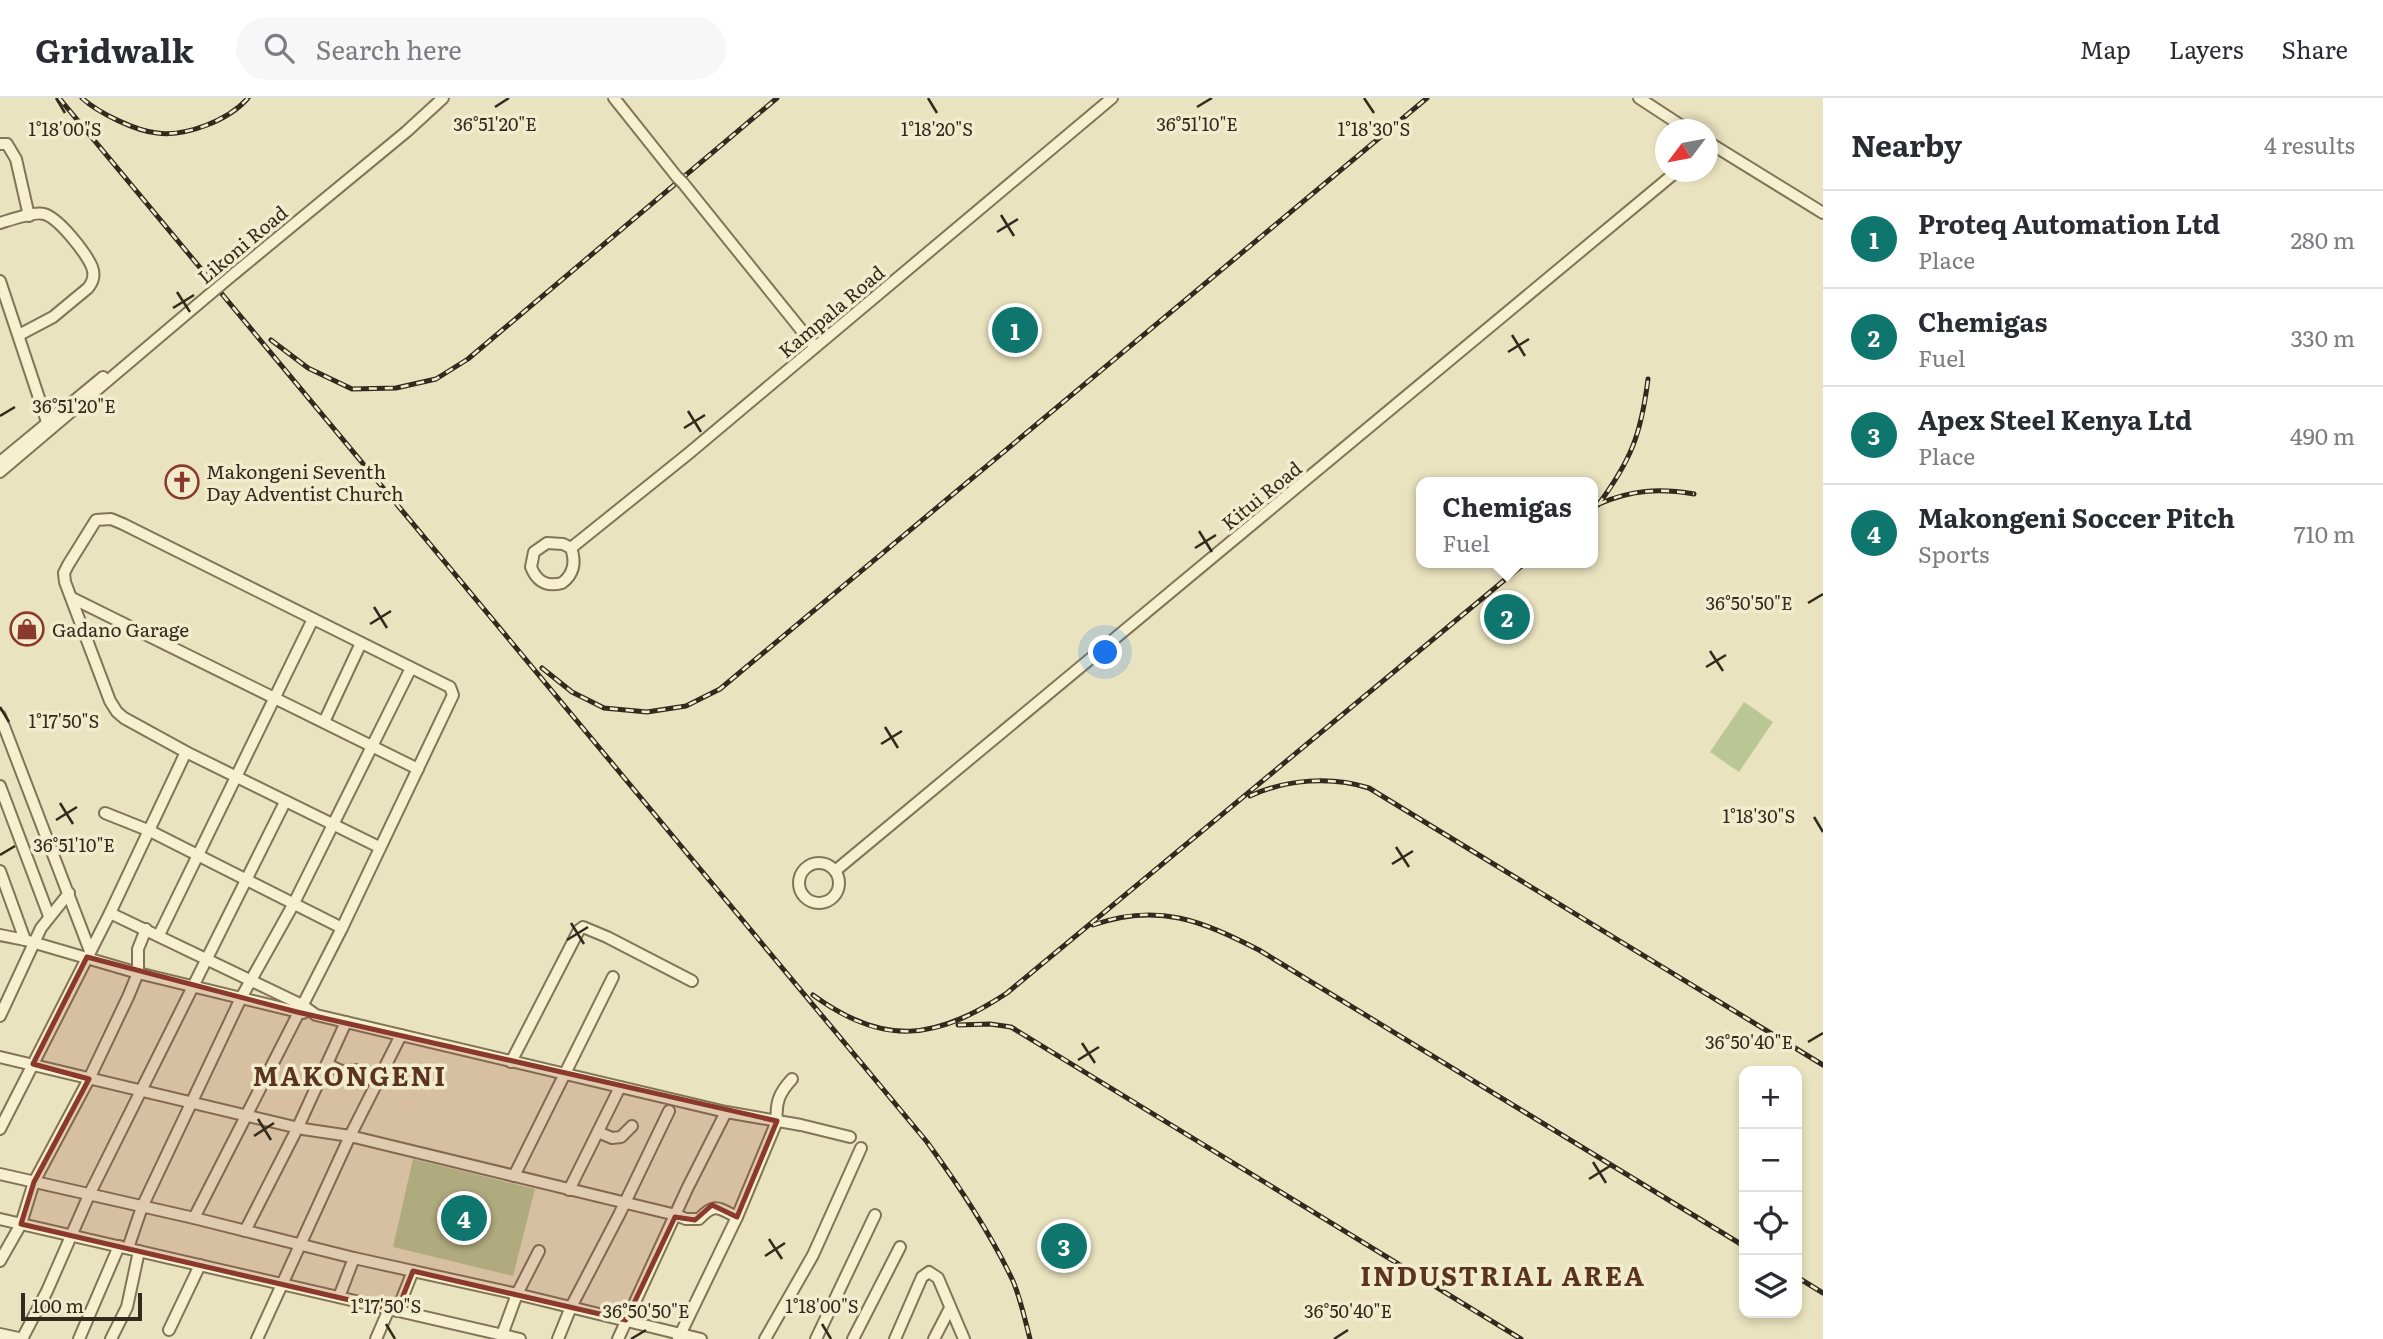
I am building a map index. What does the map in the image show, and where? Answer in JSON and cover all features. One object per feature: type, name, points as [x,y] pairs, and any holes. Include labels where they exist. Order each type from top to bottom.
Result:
[{"type":"street","name":"Likoni Road","points":[[0,462],[406,132],[441,98]]},
{"type":"street","points":[[614,98],[815,347]]},
{"type":"street","name":"Kampala Road","points":[[571,548],[1112,98]]},
{"type":"street","points":[[1639,98],[1671,119]]},
{"type":"street","points":[[0,144],[8,144],[16,159],[29,216]]},
{"type":"street","points":[[1718,150],[1823,213]]},
{"type":"street","name":"Kitui Road","points":[[835,871],[1664,182]]},
{"type":"street","points":[[0,223],[39,212],[51,216],[64,228],[92,267],[93,278],[88,288],[53,317],[19,335]]},
{"type":"street","points":[[0,281],[47,422]]},
{"type":"street","name":"Likoni Road","points":[[0,472],[196,303]]},
{"type":"street","points":[[194,1218],[342,928],[453,691],[450,687],[123,524],[104,518],[92,524],[64,573],[65,582],[117,712],[186,752],[379,847]]},
{"type":"street","points":[[555,542],[571,548],[574,556],[572,572],[562,583],[546,584],[534,575],[531,559],[540,546],[555,542]]},
{"type":"street","points":[[72,598],[418,769]]},
{"type":"street","points":[[159,936],[313,619]]},
{"type":"street","points":[[324,722],[360,643]]},
{"type":"street","points":[[79,1339],[241,999],[293,905],[411,668]]},
{"type":"street","points":[[0,716],[69,893],[88,954]]},
{"type":"street","points":[[0,1129],[110,913],[186,752]]},
{"type":"street","points":[[0,786],[49,916]]},
{"type":"street","points":[[0,1334],[23,1339],[89,1195],[285,802]]},
{"type":"street","points":[[104,813],[150,831],[342,928]]},
{"type":"street","points":[[0,871],[30,941]]},
{"type":"street","points":[[0,1016],[30,941],[69,893]]},
{"type":"street","points":[[110,913],[316,1015],[726,1112],[850,1137]]},
{"type":"street","points":[[511,1062],[581,928],[585,927],[607,937],[692,981]]},
{"type":"street","points":[[0,1261],[21,1224],[34,1182],[89,1079],[138,973],[138,949],[146,929]]},
{"type":"street","points":[[0,935],[88,954],[138,973],[241,999],[300,1008]]},
{"type":"street","points":[[513,1176],[613,977]]},
{"type":"street","points":[[245,1231],[298,1127],[346,1022]]},
{"type":"street","points":[[257,1339],[350,1136],[401,1035]]},
{"type":"street","points":[[0,1057],[298,1127],[350,1136],[695,1220],[715,1207],[737,1217]]},
{"type":"street","points":[[327,1064],[341,1071],[356,1070],[378,1080]]},
{"type":"street","points":[[679,1336],[737,1217],[777,1121],[776,1109],[780,1092],[792,1079]]},
{"type":"street","points":[[569,1190],[620,1087]]},
{"type":"street","points":[[558,1339],[571,1307],[669,1111]]},
{"type":"street","points":[[618,1339],[726,1112]]},
{"type":"street","points":[[598,1132],[617,1138],[632,1126]]},
{"type":"street","points":[[765,1339],[813,1255],[861,1148]]},
{"type":"street","points":[[0,1174],[626,1320],[679,1336],[701,1339]]},
{"type":"street","points":[[816,1339],[875,1215]]},
{"type":"street","points":[[0,1219],[520,1339]]},
{"type":"street","points":[[853,1339],[900,1247]]},
{"type":"street","points":[[111,1339],[127,1307],[139,1251]]},
{"type":"street","points":[[499,1336],[539,1251]]},
{"type":"street","points":[[339,1297],[354,1258]]},
{"type":"street","points":[[169,1331],[200,1265]]},
{"type":"street","points":[[376,1339],[413,1271]]},
{"type":"street","points":[[895,1339],[922,1277],[932,1272],[938,1278],[964,1339]]},
{"type":"street","points":[[934,1339],[950,1308]]},
{"type":"highlighted area","points":[[87,957],[297,1012],[777,1121],[737,1217],[712,1205],[695,1220],[675,1217],[626,1320],[413,1271],[397,1311],[21,1224],[34,1182],[89,1079],[33,1064]]},
{"type":"green space","points":[[1744,702],[1773,722],[1739,772],[1710,752]]},
{"type":"green space","points":[[413,1159],[535,1189],[513,1276],[393,1247]]},
{"type":"railway","points":[[59,98],[927,1142],[951,1175],[1004,1263],[1018,1295],[1030,1339]]},
{"type":"railway","points":[[82,98],[98,110],[128,125],[148,132],[168,134],[219,120],[248,98]]},
{"type":"railway","points":[[271,340],[308,368],[352,389],[396,388],[436,379],[468,359],[777,98]]},
{"type":"railway","points":[[542,668],[572,692],[604,708],[647,712],[686,706],[720,689],[1427,98]]},
{"type":"railway","points":[[1598,505],[1619,474],[1633,446],[1642,416],[1648,379]]},
{"type":"railway","points":[[1599,504],[1645,491],[1694,494]]},
{"type":"railway","points":[[813,995],[839,1012],[887,1030],[933,1028],[981,1009],[1007,993],[1519,568]]},
{"type":"railway","points":[[1250,796],[1279,786],[1309,781],[1340,782],[1369,788],[1823,1065]]},
{"type":"railway","points":[[1093,925],[1138,915],[1179,918],[1199,923],[1259,950],[1739,1243]]},
{"type":"railway","points":[[958,1025],[990,1024],[1011,1027],[1521,1339]]},
{"type":"railway","points":[[1802,1280],[1823,1293]]},
{"type":"place","name":"Proteq Automation Ltd","points":[[1015,330]]},
{"type":"place","name":"Makongeni Seventh Day Adventist Church","points":[[182,482]]},
{"type":"place","name":"Chemigas","points":[[1507,617]]},
{"type":"place","name":"Gadano Garage","points":[[27,629]]},
{"type":"place","name":"Makongeni Soccer Pitch","points":[[464,1218]]},
{"type":"place","name":"Apex Steel Kenya Ltd","points":[[1064,1246]]},
{"type":"district","name":"MAKONGENI","points":[[350,1074]]},
{"type":"district","name":"INDUSTRIAL AREA","points":[[1503,1274]]}]
